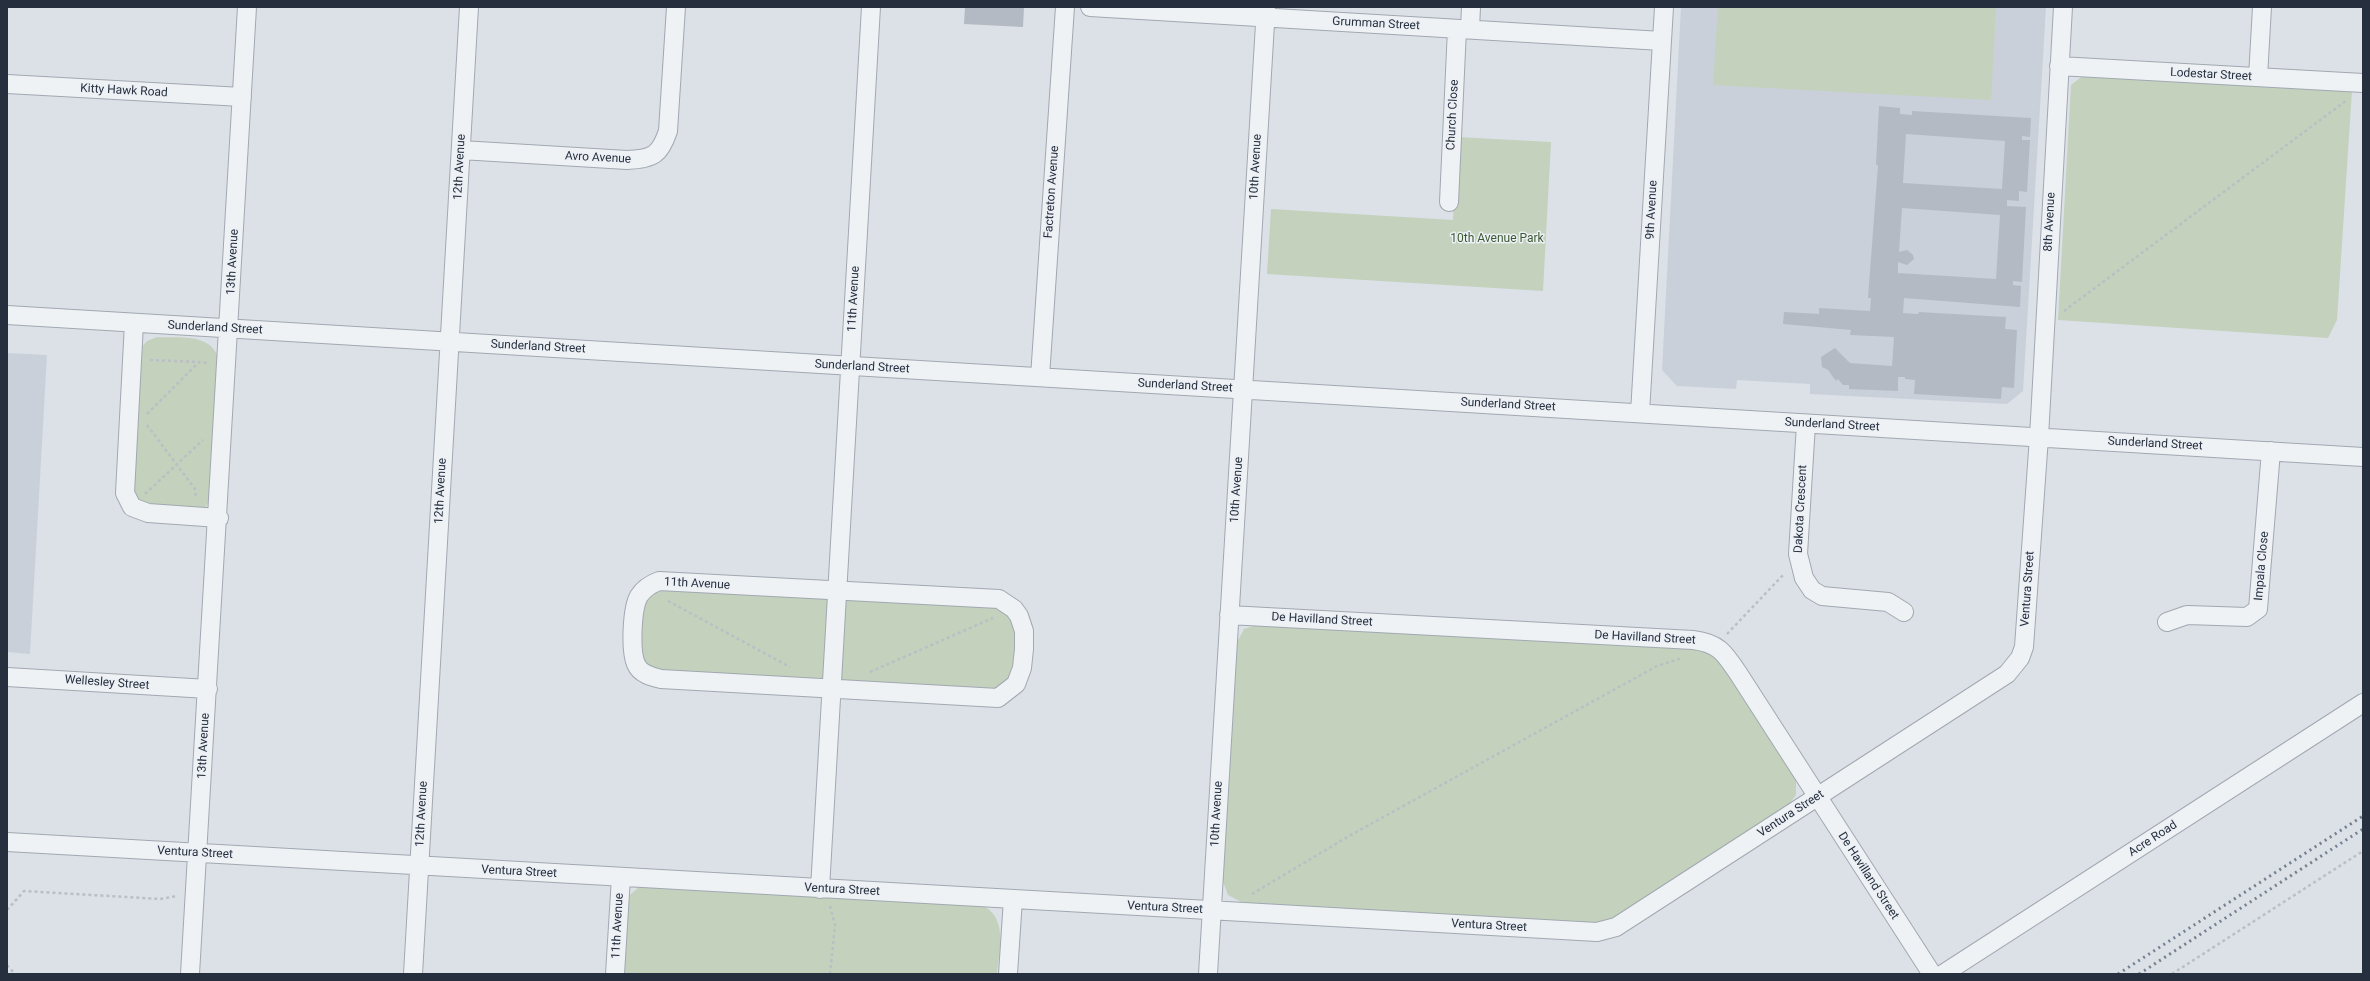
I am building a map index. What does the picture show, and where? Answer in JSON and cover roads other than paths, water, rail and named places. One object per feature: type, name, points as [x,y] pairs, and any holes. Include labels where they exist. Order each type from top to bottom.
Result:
[{"type":"street","name":"13th Avenue","points":[[190,974],[219,518],[247,7]]},
{"type":"street","name":"12th Avenue","points":[[413,974],[468,7]]},
{"type":"street","name":"Avro Avenue","points":[[461,150],[627,160],[652,157],[662,146],[668,131],[676,7]]},
{"type":"street","name":"11th Avenue","points":[[820,888],[830,689],[871,7]]},
{"type":"street","name":"Factreton Avenue","points":[[1040,377],[1065,7]]},
{"type":"street","name":"Grumman Street","points":[[1090,7],[1266,12],[1463,29],[1662,41]]},
{"type":"street","name":"Church Close","points":[[1449,202],[1463,29],[1471,7]]},
{"type":"street","name":"9th Avenue","points":[[1640,414],[1664,7]]},
{"type":"street","name":"8th Avenue","points":[[2039,437],[2044,324],[2063,7]]},
{"type":"street","points":[[2258,77],[2262,7]]},
{"type":"street","name":"10th Avenue","points":[[1208,974],[1266,12]]},
{"type":"street","name":"Lodestar Street","points":[[2059,66],[2363,82]]},
{"type":"street","name":"Kitty Hawk Road","points":[[7,84],[242,98]]},
{"type":"street","name":"Sunderland Street","points":[[7,315],[2363,457]]},
{"type":"street","points":[[134,323],[125,493],[132,507],[148,513],[219,518]]},
{"type":"street","name":"Dakota Crescent","points":[[1806,424],[1798,554],[1804,578],[1812,590],[1822,596],[1888,602],[1904,612]]},
{"type":"street","name":"Ventura Street","points":[[7,842],[1597,932],[1606,930],[1625,921],[2007,674],[2020,658],[2024,647],[2039,437]]},
{"type":"street","name":"Impala Close","points":[[2166,622],[2187,615],[2247,617],[2258,608],[2271,452]]},
{"type":"street","name":"11th Avenue","points":[[659,581],[837,591],[999,599],[1014,609],[1019,616],[1024,631],[1022,668],[1016,684],[998,698],[661,678],[647,676],[636,664],[633,648],[636,602],[640,595],[651,584],[659,581]]},
{"type":"street","name":"De Havilland Street","points":[[1229,615],[1693,640],[1717,646],[1738,672],[1932,974]]},
{"type":"street","name":"Wellesley Street","points":[[7,676],[208,689]]},
{"type":"street","name":"Acre Road","points":[[1943,974],[2363,703]]},
{"type":"street","name":"11th Avenue","points":[[615,974],[621,877]]},
{"type":"street","points":[[1008,974],[1013,899]]},
{"type":"railway","points":[[2118,974],[2363,816]]},
{"type":"railway","points":[[2139,974],[2363,829]]},
{"type":"park label","name":"10th Avenue Park","points":[[1497,239]]}]
